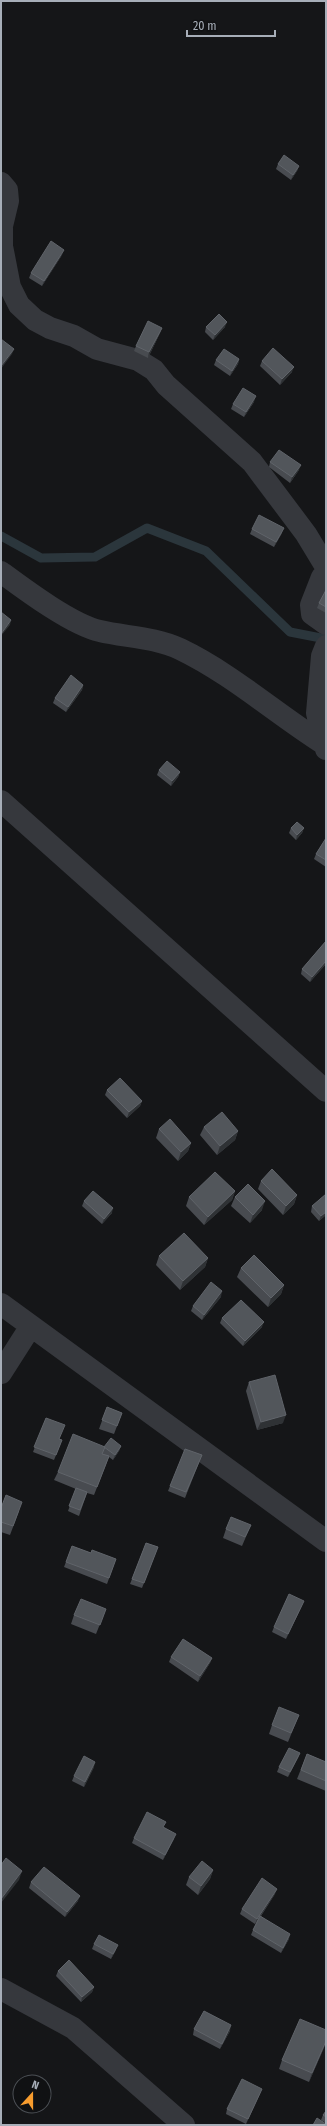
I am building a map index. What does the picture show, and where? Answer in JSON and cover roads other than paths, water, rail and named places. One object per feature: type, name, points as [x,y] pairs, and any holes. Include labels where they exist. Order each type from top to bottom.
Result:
[{"type":"street","points":[[1,183],[7,190],[8,201],[2,226],[2,246],[10,287],[18,305],[35,320],[50,328],[74,336],[97,349],[138,360],[154,370],[166,385],[252,462],[306,534],[326,567]]},
{"type":"street","points":[[1,572],[67,616],[98,631],[135,637],[177,648],[207,663],[325,747]]},
{"type":"street","points":[[326,574],[322,578],[311,605],[312,614],[326,624]]},
{"type":"street","points":[[325,747],[317,713],[322,656],[326,646]]},
{"type":"street","points":[[1,801],[326,1091]]},
{"type":"street","points":[[1,1304],[326,1541]]},
{"type":"street","points":[[1,1373],[31,1326]]},
{"type":"street","points":[[1,1989],[73,2028],[184,2125]]},
{"type":"waterway","points":[[1,536],[41,558],[95,557],[147,528],[206,551],[290,632],[326,639]]}]
